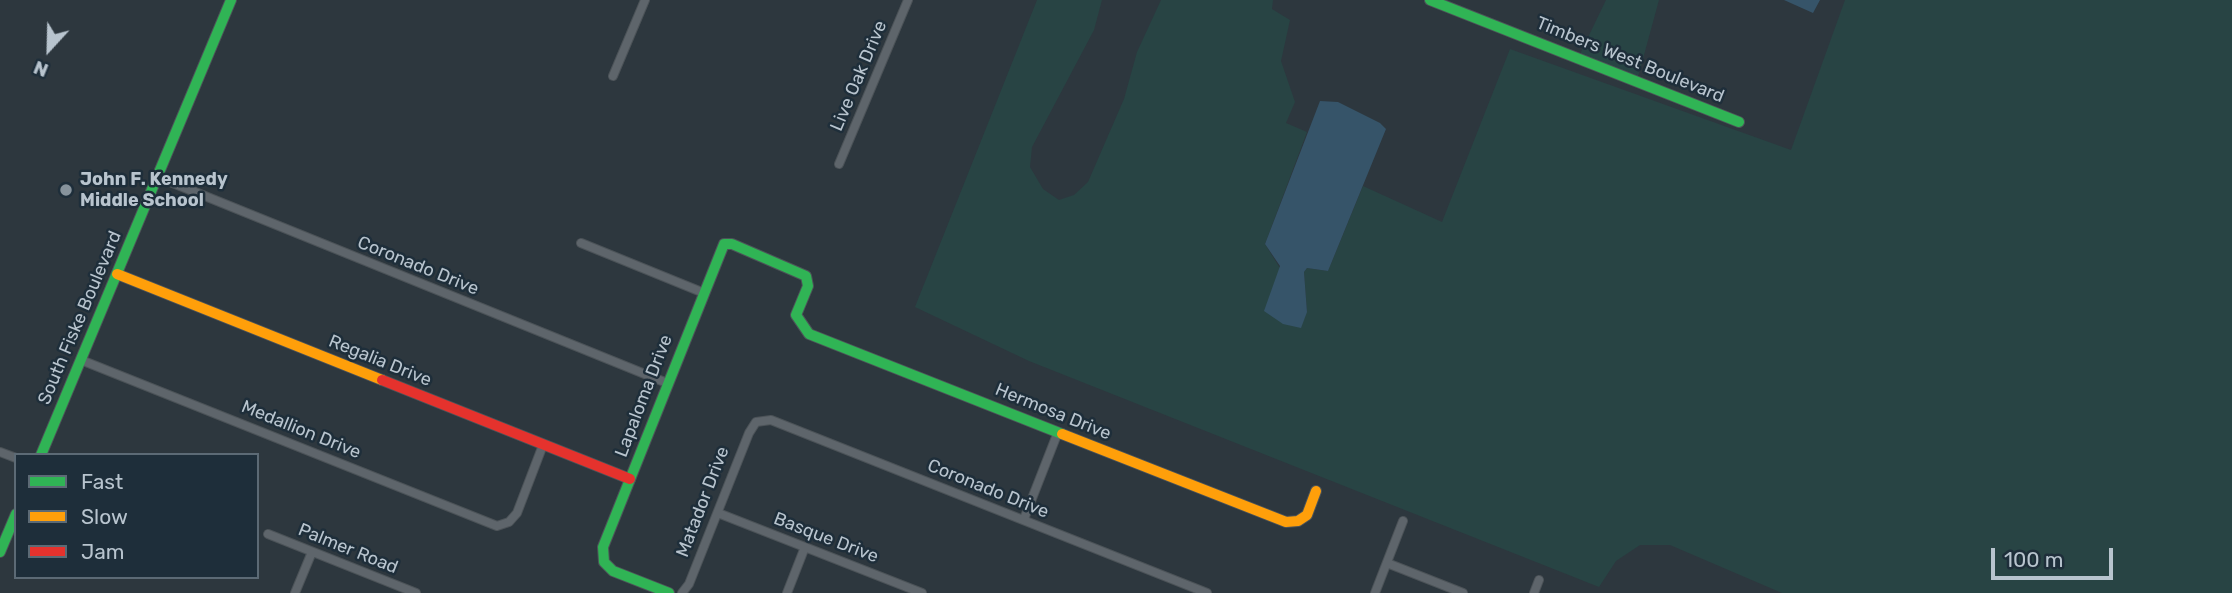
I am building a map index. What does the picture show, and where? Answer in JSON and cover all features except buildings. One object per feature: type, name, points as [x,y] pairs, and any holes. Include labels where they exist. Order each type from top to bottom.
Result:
[{"type":"street","name":"South Fiske Boulevard","points":[[42,453],[231,0]]},
{"type":"street","points":[[613,76],[645,0]]},
{"type":"street","name":"Live Oak Drive","points":[[839,164],[908,0]]},
{"type":"street","name":"Timbers West Boulevard","points":[[1430,0],[1739,122]]},
{"type":"street","name":"Coronado Drive","points":[[158,177],[667,383]]},
{"type":"street","points":[[581,243],[704,293]]},
{"type":"street","name":"Lapaloma Drive","points":[[669,593],[613,571],[604,562],[603,547],[724,244],[800,271],[806,276],[808,286],[796,315],[800,325]]},
{"type":"street","name":"Regalia Drive","points":[[117,274],[630,479]]},
{"type":"street","name":"Hermosa Drive","points":[[800,325],[809,334],[1286,522],[1298,521],[1307,514],[1316,491]]},
{"type":"street","name":"Medallion Drive","points":[[81,360],[497,526],[509,522],[517,513],[543,445]]},
{"type":"street","name":"Coronado Drive","points":[[756,422],[771,420],[1207,593]]},
{"type":"street","name":"Matador Drive","points":[[681,593],[689,584],[749,433],[756,422]]},
{"type":"street","points":[[1024,519],[1058,432]]},
{"type":"street","name":"Basque Drive","points":[[718,513],[922,593]]},
{"type":"street","points":[[0,552],[14,519]]},
{"type":"street","points":[[1375,593],[1403,521]]},
{"type":"street","name":"Palmer Road","points":[[268,534],[398,590],[416,593]]},
{"type":"street","points":[[786,593],[805,547]]},
{"type":"street","points":[[295,593],[312,552]]},
{"type":"street","points":[[1387,563],[1463,593]]},
{"type":"street","points":[[1534,593],[1539,580]]},
{"type":"green space","points":[[1037,0],[1102,0],[1094,30],[1032,147],[1030,167],[1043,189],[1059,200],[1074,195],[1088,182],[1124,99],[1137,52],[1161,0],[1273,0],[1272,9],[1290,20],[1281,61],[1295,102],[1286,123],[1307,132],[1265,244],[1307,312],[1304,272],[1307,268],[1328,271],[1363,186],[1442,222],[1510,49],[1791,150],[1845,0],[2232,0],[2232,593],[1782,593],[1670,545],[1640,545],[1616,561],[1599,587],[1029,361],[915,307]]},
{"type":"green space","points":[[1606,0],[1659,0],[1638,77],[1580,54]]},
{"type":"water","points":[[1784,0],[1820,0],[1813,13]]},
{"type":"water","points":[[1320,101],[1338,102],[1380,123],[1386,129],[1328,271],[1307,268],[1304,272],[1307,312],[1301,328],[1283,324],[1264,311],[1280,266],[1265,244]]},
{"type":"traffic: fast","points":[[42,453],[231,0]]},
{"type":"traffic: fast","points":[[1430,0],[1739,122]]},
{"type":"traffic: fast","points":[[669,593],[613,571],[604,562],[603,547],[724,244],[732,244],[806,276],[808,286],[796,315],[809,334],[1062,434]]},
{"type":"traffic: fast","points":[[0,552],[14,519]]},
{"type":"traffic: slow","points":[[117,274],[382,380]]},
{"type":"traffic: slow","points":[[1062,434],[1286,522],[1298,521],[1307,515],[1316,491]]},
{"type":"traffic: jam","points":[[382,380],[630,479]]},
{"type":"place","name":"John F. Kennedy Middle School","points":[[66,190]]}]
